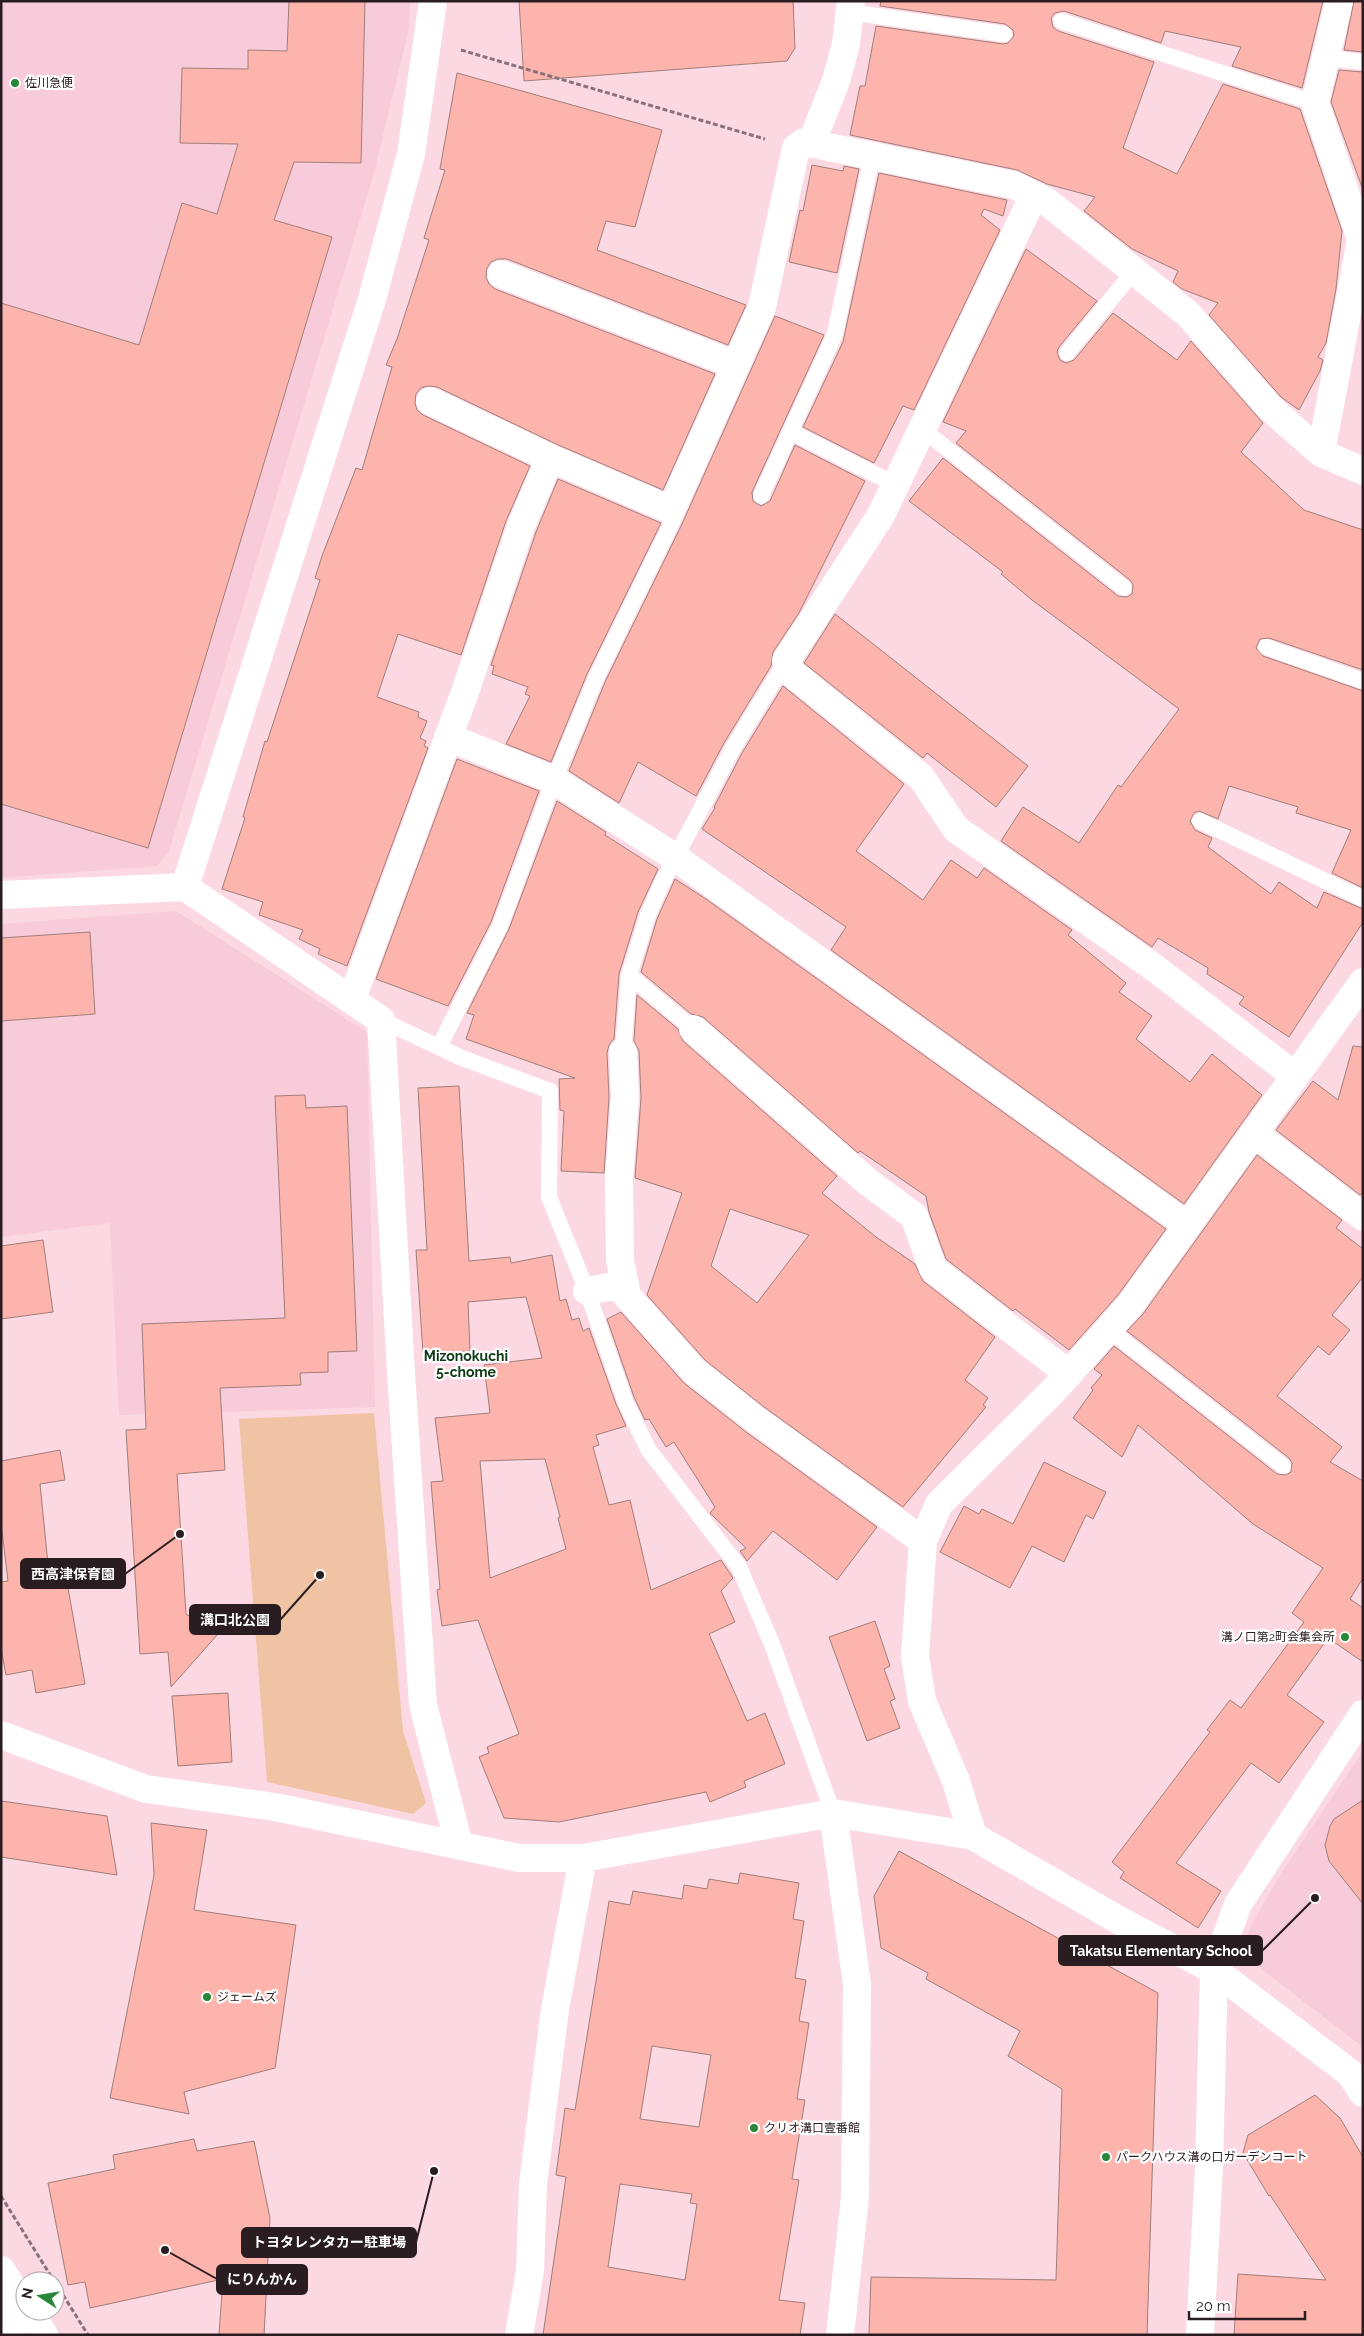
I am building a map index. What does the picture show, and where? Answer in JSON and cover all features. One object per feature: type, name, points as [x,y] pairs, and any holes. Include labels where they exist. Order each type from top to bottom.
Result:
[{"type":"main road","points":[[185,887],[372,299],[410,154],[433,1]]},
{"type":"main road","points":[[1321,453],[1362,239],[1315,103],[1339,1]]},
{"type":"main road","points":[[430,401],[550,458],[671,510],[762,307],[804,146],[836,81],[846,44],[850,6]]},
{"type":"main road","points":[[804,146],[872,156],[1014,185],[1046,201],[1188,314],[1270,408],[1321,453],[1363,471]]},
{"type":"main road","points":[[1034,195],[881,515],[786,661],[792,673],[921,777],[956,829],[1156,969],[1295,1076]]},
{"type":"main road","points":[[501,274],[736,366]]},
{"type":"main road","points":[[352,999],[448,737],[520,526],[550,458]]},
{"type":"main road","points":[[448,737],[554,780],[676,858],[1187,1225]]},
{"type":"main road","points":[[1,895],[185,887],[382,1020],[400,1363],[423,1705],[459,1845]]},
{"type":"main road","points":[[973,1836],[956,1781],[922,1701],[915,1656],[923,1541],[940,1504],[1069,1374],[1130,1305],[1295,1076],[1359,994]]},
{"type":"main road","points":[[693,1028],[868,1182],[914,1216],[933,1269],[1069,1374]]},
{"type":"main road","points":[[623,1052],[625,1096],[619,1178],[620,1260],[627,1296],[694,1371],[755,1419],[923,1541]]},
{"type":"main road","points":[[1254,1133],[1363,1217]]},
{"type":"main road","points":[[587,1290],[625,1284]]},
{"type":"main road","points":[[1200,2335],[1209,2167],[1214,1970],[1238,1904],[1363,1714]]},
{"type":"main road","points":[[1,1735],[146,1789],[275,1807],[519,1858],[583,1858],[833,1813],[973,1836],[1122,1922],[1214,1970],[1350,2073],[1363,2093]]},
{"type":"main road","points":[[833,1813],[857,1984],[855,2198],[840,2335]]},
{"type":"main road","points":[[519,2335],[530,2271],[533,2184],[555,2009],[583,1858]]},
{"type":"main road","points":[[1,2270],[15,2291]]},
{"type":"main road","points":[[1,2304],[12,2335]]},
{"type":"main road","points":[[35,2321],[44,2335]]},
{"type":"lane","points":[[850,6],[1004,34]]},
{"type":"lane","points":[[1061,21],[1315,103]]},
{"type":"lane","points":[[1326,58],[1363,62]]},
{"type":"lane","points":[[761,496],[835,334],[872,156]]},
{"type":"lane","points":[[1067,353],[1134,270]]},
{"type":"lane","points":[[922,429],[1124,588]]},
{"type":"lane","points":[[791,432],[896,485]]},
{"type":"lane","points":[[439,1047],[500,926],[554,780],[596,678],[673,520],[671,510]]},
{"type":"lane","points":[[1266,648],[1363,681]]},
{"type":"lane","points":[[623,1052],[628,975],[648,915],[733,748],[786,661]]},
{"type":"lane","points":[[1200,821],[1363,899]]},
{"type":"lane","points":[[628,975],[693,1028]]},
{"type":"lane","points":[[382,1020],[439,1047],[550,1091],[549,1197],[587,1290],[625,1401],[648,1449],[739,1567],[772,1644],[833,1813]]},
{"type":"lane","points":[[1108,1329],[1283,1466]]},
{"type":"path","points":[[427,40],[804,146]]},
{"type":"path","points":[[1,2196],[48,2271]]},
{"type":"path","points":[[65,2298],[88,2335]]},
{"type":"shaded area","points":[[1,1],[410,1],[409,28],[374,173],[169,851],[157,866],[1,878]]},
{"type":"shaded area","points":[[176,911],[367,1032],[375,1407],[119,1415],[110,1223],[1,1237],[1,924]]},
{"type":"shaded area","points":[[374,1413],[403,1731],[426,1803],[413,1814],[267,1782],[239,1419]]},
{"type":"shaded area","points":[[1363,1751],[1363,2047],[1252,1962],[1243,1947],[1252,1924],[1282,1872]]},
{"type":"building","points":[[289,1],[365,1],[361,163],[294,162],[274,220],[332,237],[148,848],[1,804],[1,303],[139,345],[182,203],[217,214],[238,144],[180,143],[182,68],[248,69],[248,50],[287,51]]},
{"type":"building","points":[[519,1],[793,1],[795,48],[787,61],[524,81]]},
{"type":"building","points":[[881,1],[1323,1],[1302,88],[1232,66],[1241,47],[1165,31],[1161,43],[1064,11],[1055,13],[1051,18],[1053,27],[1058,31],[1154,62],[1123,148],[1177,174],[1223,84],[1300,109],[1342,231],[1336,289],[1326,343],[1318,357],[1323,360],[1320,371],[1299,410],[1281,397],[1209,315],[1218,303],[1182,289],[1173,282],[1178,271],[1132,249],[1084,211],[1095,197],[1047,184],[1017,170],[850,135],[860,86],[865,86],[876,26],[1003,44],[1008,43],[1014,36],[1013,30],[1005,24],[880,6]]},
{"type":"building","points":[[1354,1],[1363,1],[1363,52],[1344,50]]},
{"type":"building","points":[[1339,70],[1363,72],[1363,190],[1331,102]]},
{"type":"building","points":[[457,73],[662,130],[635,227],[606,221],[597,250],[746,305],[728,345],[507,259],[498,259],[491,262],[487,268],[486,277],[489,284],[495,289],[715,374],[663,490],[556,444],[437,387],[428,386],[421,388],[416,394],[415,403],[417,410],[423,415],[530,466],[506,521],[461,655],[398,634],[377,697],[419,712],[418,717],[427,721],[420,738],[426,741],[424,746],[428,748],[347,966],[318,954],[320,949],[299,939],[303,930],[259,915],[263,902],[222,889],[245,818],[243,817],[265,741],[267,742],[320,580],[315,578],[322,556],[356,468],[362,470],[392,367],[386,365],[397,339],[429,240],[424,238],[445,170],[440,169]]},
{"type":"building","points":[[812,165],[843,171],[844,166],[859,169],[837,273],[789,262],[800,210],[803,211]]},
{"type":"building","points":[[879,173],[1007,200],[1003,216],[984,209],[981,215],[1000,230],[914,410],[903,406],[874,463],[803,427],[843,342]]},
{"type":"building","points":[[1026,249],[1097,301],[1059,347],[1057,352],[1060,360],[1066,363],[1074,360],[1113,313],[1177,360],[1191,341],[1263,423],[1241,452],[1304,510],[1363,530],[1363,670],[1269,638],[1260,639],[1256,648],[1263,656],[1363,691],[1363,888],[1332,873],[1351,830],[1296,813],[1298,807],[1229,786],[1218,819],[1199,811],[1194,813],[1190,821],[1195,830],[1212,838],[1208,847],[1271,894],[1279,882],[1317,908],[1324,892],[1363,909],[1363,922],[1289,1037],[1239,1004],[1244,997],[1207,974],[1208,968],[1158,938],[1152,947],[1001,841],[1023,807],[1079,843],[1118,785],[1121,787],[1179,709],[1032,600],[1001,574],[1003,572],[909,501],[943,458],[1118,596],[1127,597],[1132,594],[1133,585],[1130,580],[956,443],[966,431],[943,422]]},
{"type":"building","points":[[775,316],[824,335],[752,492],[753,501],[761,506],[770,501],[795,445],[865,481],[799,613],[773,652],[771,666],[724,743],[696,796],[638,762],[619,803],[569,771],[605,682],[682,524]]},
{"type":"building","points":[[558,479],[661,523],[587,674],[551,762],[506,744],[530,696],[525,694],[528,687],[492,674],[494,666],[491,665],[536,532]]},
{"type":"building","points":[[835,614],[1028,766],[996,807],[927,753],[923,758],[804,663]]},
{"type":"building","points":[[783,686],[904,784],[856,851],[923,900],[951,860],[977,878],[984,868],[1072,930],[1068,935],[1126,983],[1119,992],[1152,1016],[1136,1039],[1190,1082],[1212,1054],[1262,1095],[1184,1204],[831,950],[846,927],[702,829],[715,808],[742,753]]},
{"type":"building","points":[[457,759],[539,791],[491,922],[448,1006],[376,979]]},
{"type":"building","points":[[557,801],[606,832],[605,835],[658,869],[638,912],[619,974],[614,1039],[609,1045],[607,1053],[609,1097],[604,1173],[561,1171],[564,1111],[560,1110],[559,1079],[575,1078],[466,1039],[474,1015],[467,1013],[509,929]]},
{"type":"building","points":[[675,879],[706,899],[1166,1229],[1118,1295],[1069,1350],[1015,1309],[1013,1311],[946,1259],[929,1212],[926,1196],[860,1151],[858,1153],[703,1017],[691,1014],[641,972],[657,919]]},
{"type":"building","points":[[90,932],[95,1014],[1,1021],[1,938]]},
{"type":"building","points":[[637,995],[678,1029],[683,1041],[837,1176],[822,1193],[876,1237],[915,1264],[923,1281],[995,1337],[965,1380],[988,1398],[983,1405],[986,1407],[903,1507],[764,1407],[705,1360],[647,1295],[682,1193],[635,1178],[641,1098],[639,1051],[634,1041]],"holes":[[[730,1209],[809,1235],[757,1303],[711,1266]]]},
{"type":"building","points":[[1353,1046],[1363,1047],[1363,1192],[1360,1195],[1276,1130],[1313,1081],[1338,1100]]},
{"type":"building","points":[[459,1086],[469,1261],[510,1257],[511,1263],[552,1255],[560,1301],[566,1299],[572,1320],[579,1318],[583,1331],[589,1328],[616,1404],[626,1426],[596,1435],[599,1445],[593,1447],[609,1505],[630,1500],[651,1590],[721,1560],[733,1578],[721,1591],[735,1622],[709,1634],[747,1721],[765,1713],[785,1764],[744,1781],[746,1787],[710,1802],[706,1792],[559,1822],[504,1818],[479,1757],[489,1753],[487,1747],[519,1734],[478,1620],[442,1626],[437,1590],[440,1589],[431,1482],[443,1481],[435,1418],[490,1413],[484,1365],[542,1358],[526,1297],[468,1302],[470,1351],[423,1353],[416,1250],[427,1250],[418,1088]],"holes":[[[545,1459],[560,1517],[558,1518],[566,1549],[490,1578],[480,1461]]]},
{"type":"building","points":[[305,1095],[306,1108],[347,1106],[357,1351],[328,1352],[328,1372],[300,1373],[301,1385],[220,1388],[225,1470],[177,1474],[186,1614],[218,1634],[171,1687],[168,1652],[140,1654],[126,1430],[146,1429],[142,1324],[285,1318],[275,1096]]},
{"type":"building","points":[[1257,1155],[1342,1220],[1336,1228],[1363,1249],[1363,1277],[1332,1315],[1350,1330],[1329,1355],[1318,1346],[1277,1396],[1342,1447],[1330,1462],[1363,1481],[1363,1578],[1350,1599],[1363,1608],[1363,1662],[1328,1638],[1287,1695],[1324,1722],[1279,1783],[1251,1763],[1176,1863],[1221,1891],[1198,1928],[1120,1878],[1124,1872],[1112,1862],[1210,1732],[1207,1730],[1230,1700],[1241,1708],[1304,1622],[1292,1613],[1323,1568],[1253,1524],[1138,1425],[1122,1457],[1073,1418],[1093,1390],[1091,1388],[1102,1375],[1094,1369],[1114,1346],[1277,1474],[1286,1475],[1291,1472],[1292,1463],[1289,1458],[1127,1331],[1143,1314]]},
{"type":"building","points":[[43,1240],[53,1312],[1,1319],[1,1246]]},
{"type":"building","points":[[621,1312],[684,1383],[746,1432],[877,1527],[837,1580],[773,1531],[747,1561],[740,1551],[746,1548],[710,1513],[715,1507],[674,1442],[666,1447],[649,1419],[645,1420],[634,1397],[607,1319]]},
{"type":"building","points":[[60,1450],[65,1480],[40,1484],[49,1574],[65,1571],[85,1684],[36,1693],[32,1670],[6,1675],[1,1648],[1,1582],[8,1581],[1,1523],[1,1461]]},
{"type":"building","points":[[1044,1462],[1106,1492],[1093,1519],[1086,1515],[1064,1562],[1032,1546],[1010,1588],[940,1552],[964,1506],[979,1514],[982,1509],[1013,1524]]},
{"type":"building","points":[[875,1621],[890,1666],[884,1669],[895,1699],[890,1701],[900,1728],[867,1741],[829,1637]]},
{"type":"building","points":[[228,1693],[232,1762],[178,1766],[172,1696]]},
{"type":"building","points":[[1363,1800],[1363,1904],[1329,1861],[1325,1845],[1334,1819]]},
{"type":"building","points":[[1,1801],[107,1816],[117,1875],[1,1857]]},
{"type":"building","name":"ジェームズ","points":[[151,1823],[207,1830],[194,1910],[296,1925],[275,2068],[184,2092],[189,2114],[110,2098],[154,1875]]},
{"type":"building","name":"パークハウス溝の口ガーデンコート","points":[[899,1851],[1158,1993],[1147,2335],[869,2335],[871,2277],[1056,2280],[1062,2089],[1008,2056],[1020,2031],[926,1979],[928,1973],[881,1948],[874,1896]]},
{"type":"building","name":"クリオ溝口壹番館","points":[[740,1873],[799,1883],[793,1919],[804,1921],[795,1978],[806,1980],[799,2021],[809,2023],[797,2099],[805,2100],[792,2179],[799,2180],[779,2300],[805,2303],[800,2335],[543,2335],[566,2177],[556,2175],[565,2108],[575,2110],[609,1901],[630,1905],[633,1891],[682,1899],[684,1885],[707,1889],[709,1879],[738,1884]],"holes":[[[652,2046],[711,2055],[699,2127],[640,2119]],[[620,2184],[692,2194],[690,2203],[697,2204],[685,2280],[608,2267]]]},
{"type":"building","points":[[1315,2095],[1340,2118],[1363,2157],[1363,2335],[1234,2335],[1238,2274],[1326,2280],[1269,2196],[1243,2153],[1248,2135]]},
{"type":"building","points":[[194,2139],[197,2151],[254,2141],[270,2218],[264,2335],[219,2335],[223,2279],[90,2308],[85,2282],[68,2285],[48,2183],[115,2169],[113,2155]]},
{"type":"place","name":"佐川急便","points":[[15,83]]},
{"type":"place","name":"西高津保育園","points":[[180,1534]]},
{"type":"place","name":"溝口北公園","points":[[320,1575]]},
{"type":"place","name":"溝ノ口第2町会集会所","points":[[1345,1637]]},
{"type":"place","name":"Takatsu Elementary School","points":[[1315,1898]]},
{"type":"place","name":"ジェームズ","points":[[207,1997]]},
{"type":"place","name":"クリオ溝口壹番館","points":[[754,2128]]},
{"type":"place","name":"パークハウス溝の口ガーデンコート","points":[[1106,2157]]},
{"type":"place","name":"トヨタレンタカー駐車場","points":[[434,2171]]},
{"type":"place","name":"にりんかん","points":[[165,2250]]},
{"type":"district","name":"Mizonokuchi 5-chome","points":[[466,1364]]}]
